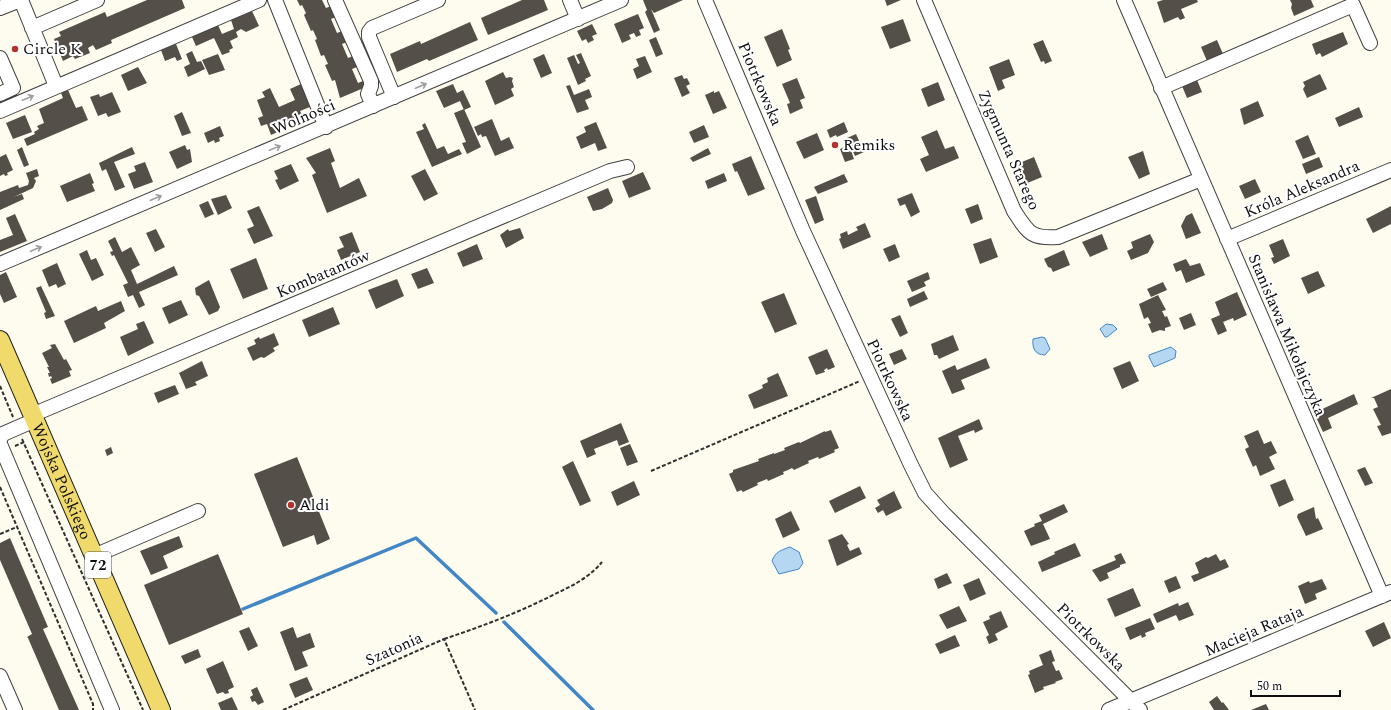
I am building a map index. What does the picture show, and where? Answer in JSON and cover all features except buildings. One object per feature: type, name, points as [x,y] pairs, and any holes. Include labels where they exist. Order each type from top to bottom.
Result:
[{"type":"main road","name":"Wojska Polskiego","points":[[0,340],[161,710]]},
{"type":"street","points":[[0,8],[21,0],[56,86]]},
{"type":"street","points":[[32,28],[97,0]]},
{"type":"street","points":[[0,111],[259,0]]},
{"type":"street","points":[[275,0],[326,127]]},
{"type":"street","points":[[335,0],[371,81],[368,94],[373,106]]},
{"type":"street","points":[[394,97],[369,37],[369,32],[372,28],[438,0]]},
{"type":"street","points":[[570,0],[578,19]]},
{"type":"street","name":"Wolności","points":[[0,264],[326,127],[621,0]]},
{"type":"street","name":"Piotrkowska","points":[[705,0],[803,231],[910,465],[932,502],[1136,706]]},
{"type":"street","name":"Zygmunta Starego","points":[[924,0],[1014,211],[1027,230],[1041,238],[1058,237],[1201,178]]},
{"type":"street","name":"Stanisława Mikołajczyka","points":[[1124,0],[1227,239],[1387,594]]},
{"type":"street","points":[[1161,88],[1353,5],[1370,43]]},
{"type":"street","points":[[0,58],[13,88],[0,94]]},
{"type":"street","name":"Kombatantów","points":[[0,439],[3,434],[34,418],[610,171],[627,167]]},
{"type":"street","name":"Króla Aleksandra","points":[[1227,239],[1391,170]]},
{"type":"street","points":[[0,444],[112,710]]},
{"type":"street","points":[[94,556],[198,511]]},
{"type":"street","name":"Macieja Rataja","points":[[1109,710],[1136,706],[1387,594]]},
{"type":"street","points":[[0,676],[15,710]]},
{"type":"path","points":[[651,471],[870,377]]},
{"type":"path","points":[[0,386],[17,428],[76,556],[143,710]]},
{"type":"path","points":[[0,487],[93,704],[93,710]]},
{"type":"path","points":[[0,534],[17,527]]},
{"type":"path","points":[[444,639],[514,614],[579,582],[592,574],[602,562]]},
{"type":"path","name":"Szatonia","points":[[283,710],[444,639],[475,710]]},
{"type":"water","points":[[1106,324],[1113,325],[1117,329],[1105,337],[1100,329]]},
{"type":"water","points":[[1042,337],[1045,338],[1050,349],[1045,355],[1039,354],[1033,345],[1033,339]]},
{"type":"water","points":[[1171,347],[1176,351],[1175,358],[1154,367],[1149,355]]},
{"type":"water","points":[[790,547],[799,552],[803,563],[799,569],[779,574],[772,561],[775,555]]},
{"type":"waterway","points":[[243,609],[416,538],[496,613]]},
{"type":"waterway","points":[[504,622],[593,710]]},
{"type":"place","name":"Circle K","points":[[15,49]]},
{"type":"place","name":"Remiks","points":[[835,145]]},
{"type":"place","name":"Aldi","points":[[291,505]]}]
